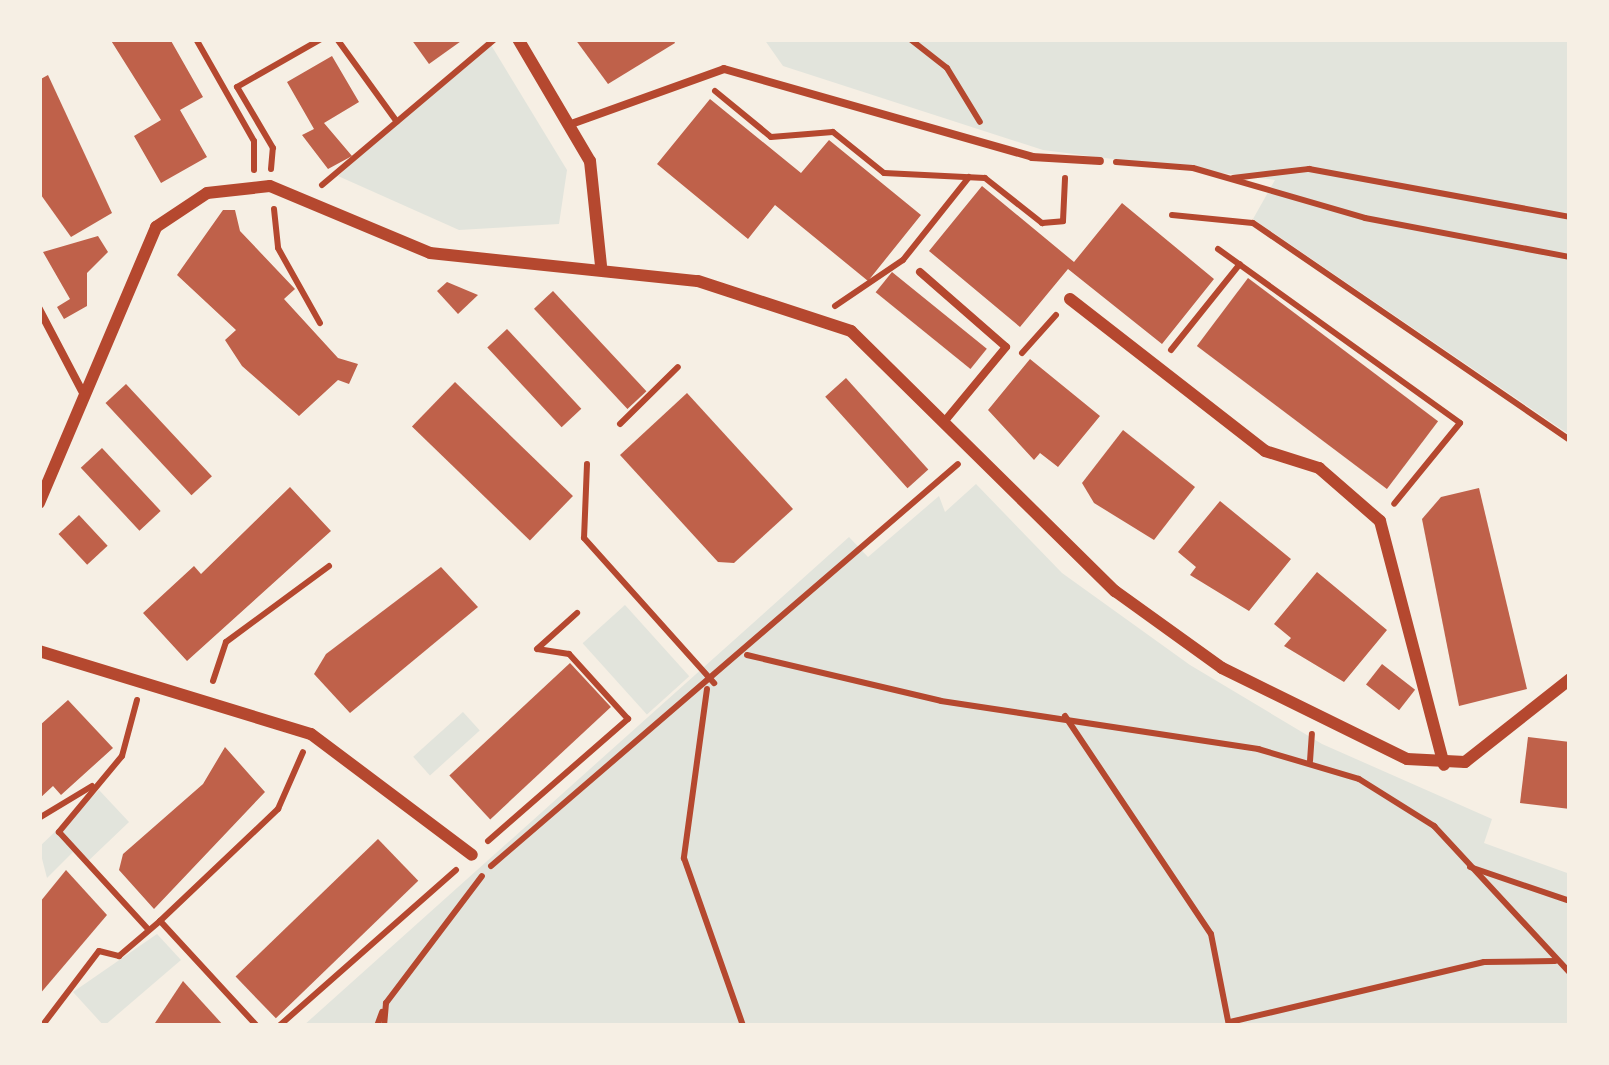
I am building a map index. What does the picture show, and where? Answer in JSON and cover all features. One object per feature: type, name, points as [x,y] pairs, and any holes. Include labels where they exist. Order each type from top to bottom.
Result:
[{"type":"street","points":[[518,39],[574,123],[598,201],[601,265]]},
{"type":"street","points":[[39,503],[82,391],[156,227],[207,194],[275,187],[310,195],[430,253],[601,265],[824,318],[876,350],[970,453],[1114,591],[1222,668],[1314,719],[1444,765],[1488,750],[1570,679]]},
{"type":"street","points":[[1070,298],[1265,451],[1319,468],[1380,521],[1444,765]]},
{"type":"street","points":[[39,651],[311,734],[472,855]]},
{"type":"lane","points":[[574,123],[703,74],[776,75],[991,144],[1100,161]]},
{"type":"lane","points":[[920,272],[1006,347],[943,423]]},
{"type":"lane","points":[[39,309],[82,391]]},
{"type":"path","points":[[196,39],[254,141],[254,187]]},
{"type":"path","points":[[320,322],[271,225],[273,148],[237,87],[321,39]]},
{"type":"path","points":[[337,39],[397,122]]},
{"type":"path","points":[[310,195],[495,39]]},
{"type":"path","points":[[910,39],[958,83],[991,144]]},
{"type":"path","points":[[703,74],[771,137],[833,132],[884,173],[969,177],[1042,223],[1063,220],[1066,159]]},
{"type":"path","points":[[1100,161],[1229,180],[1570,256]]},
{"type":"path","points":[[1229,180],[1309,169],[1570,217]]},
{"type":"path","points":[[824,318],[856,282],[870,286],[903,260],[969,177]]},
{"type":"path","points":[[1172,215],[1253,224],[1570,440]]},
{"type":"path","points":[[1218,249],[1460,423],[1380,521]]},
{"type":"path","points":[[1157,368],[1240,264]]},
{"type":"path","points":[[1006,347],[1024,354],[1070,298]]},
{"type":"path","points":[[620,424],[678,367]]},
{"type":"path","points":[[380,1026],[386,1003],[487,869],[747,655],[970,453]]},
{"type":"path","points":[[587,464],[584,538],[711,686],[684,857],[743,1026]]},
{"type":"path","points":[[206,704],[226,641],[329,566]]},
{"type":"path","points":[[279,1026],[628,719],[569,654],[536,649],[577,613]]},
{"type":"path","points":[[747,655],[941,701],[1064,716],[1359,778],[1434,826],[1570,974]]},
{"type":"path","points":[[39,818],[93,785],[122,756],[141,684]]},
{"type":"path","points":[[1064,716],[1211,934],[1229,1024],[1484,962],[1558,961]]},
{"type":"path","points":[[42,1026],[99,951],[119,956],[278,809],[311,734]]},
{"type":"path","points":[[93,785],[90,806],[59,832],[148,929]]},
{"type":"path","points":[[1467,866],[1570,901]]},
{"type":"path","points":[[160,921],[257,1026]]},
{"type":"shaded area","points":[[764,39],[1570,39],[1570,435],[1253,219],[1275,180],[1043,150],[783,66]]},
{"type":"shaded area","points":[[488,40],[567,170],[559,224],[459,230],[338,176]]},
{"type":"shaded area","points":[[976,484],[1062,573],[1190,665],[1322,744],[1492,819],[1484,843],[1570,874],[1570,1026],[303,1026],[849,537],[868,557],[939,496],[945,512]]},
{"type":"shaded area","points":[[625,605],[689,676],[647,714],[583,643]]},
{"type":"shaded area","points":[[463,712],[480,731],[430,775],[413,757]]},
{"type":"shaded area","points":[[99,790],[129,822],[85,864],[73,852],[47,878],[39,847]]},
{"type":"shaded area","points":[[157,934],[181,960],[104,1026],[73,992]]},
{"type":"building","points":[[110,39],[170,39],[203,97],[180,110],[207,157],[161,183],[134,136],[161,120]]},
{"type":"building","points":[[411,39],[464,39],[429,64]]},
{"type":"building","points":[[575,39],[673,39],[675,43],[608,84]]},
{"type":"building","points":[[332,56],[359,102],[324,123],[352,156],[328,169],[302,135],[314,129],[287,82]]},
{"type":"building","points":[[48,75],[112,213],[71,237],[41,195],[39,80]]},
{"type":"building","points":[[710,99],[801,173],[829,140],[921,215],[868,281],[775,205],[748,239],[657,164]]},
{"type":"building","points":[[982,186],[1074,262],[1122,203],[1214,279],[1162,344],[1068,269],[1020,327],[929,251]]},
{"type":"building","points":[[223,210],[235,210],[240,231],[295,289],[284,299],[338,358],[358,364],[349,384],[338,380],[299,416],[242,366],[225,340],[236,330],[177,275]]},
{"type":"building","points":[[98,236],[108,252],[87,273],[87,306],[64,319],[57,307],[70,299],[43,252]]},
{"type":"building","points":[[892,272],[987,349],[970,369],[876,292]]},
{"type":"building","points":[[1248,278],[1438,421],[1387,489],[1197,346]]},
{"type":"building","points":[[447,282],[478,295],[458,314],[437,291]]},
{"type":"building","points":[[553,291],[646,391],[627,409],[534,309]]},
{"type":"building","points":[[507,329],[581,409],[562,427],[487,347]]},
{"type":"building","points":[[1030,359],[1100,416],[1058,467],[1040,453],[1034,460],[988,410]]},
{"type":"building","points":[[846,378],[928,469],[907,488],[825,397]]},
{"type":"building","points":[[455,382],[573,496],[530,541],[412,427]]},
{"type":"building","points":[[126,384],[212,476],[191,495],[106,403]]},
{"type":"building","points":[[687,393],[793,509],[734,563],[718,562],[620,455]]},
{"type":"building","points":[[1123,430],[1195,487],[1154,540],[1094,503],[1082,483]]},
{"type":"building","points":[[102,448],[161,511],[139,531],[81,468]]},
{"type":"building","points":[[290,487],[331,531],[187,661],[143,613],[194,566],[201,574]]},
{"type":"building","points":[[1479,488],[1527,689],[1459,706],[1422,519],[1441,497]]},
{"type":"building","points":[[1220,501],[1291,559],[1249,611],[1190,575],[1196,567],[1178,552]]},
{"type":"building","points":[[79,515],[108,546],[87,565],[59,534]]},
{"type":"building","points":[[441,567],[478,607],[350,713],[314,674],[326,654]]},
{"type":"building","points":[[1317,572],[1387,630],[1344,682],[1284,646],[1291,638],[1274,624]]},
{"type":"building","points":[[570,663],[611,707],[490,819],[449,776]]},
{"type":"building","points":[[1382,664],[1415,690],[1399,710],[1366,684]]},
{"type":"building","points":[[68,700],[113,748],[61,795],[53,786],[39,799],[39,726]]},
{"type":"building","points":[[1528,737],[1570,742],[1570,809],[1520,803]]},
{"type":"building","points":[[225,747],[265,792],[154,909],[119,870],[123,854],[203,784]]},
{"type":"building","points":[[378,839],[418,881],[276,1018],[236,977]]},
{"type":"building","points":[[66,870],[107,915],[39,995],[40,902]]},
{"type":"building","points":[[183,981],[224,1026],[153,1026]]}]
